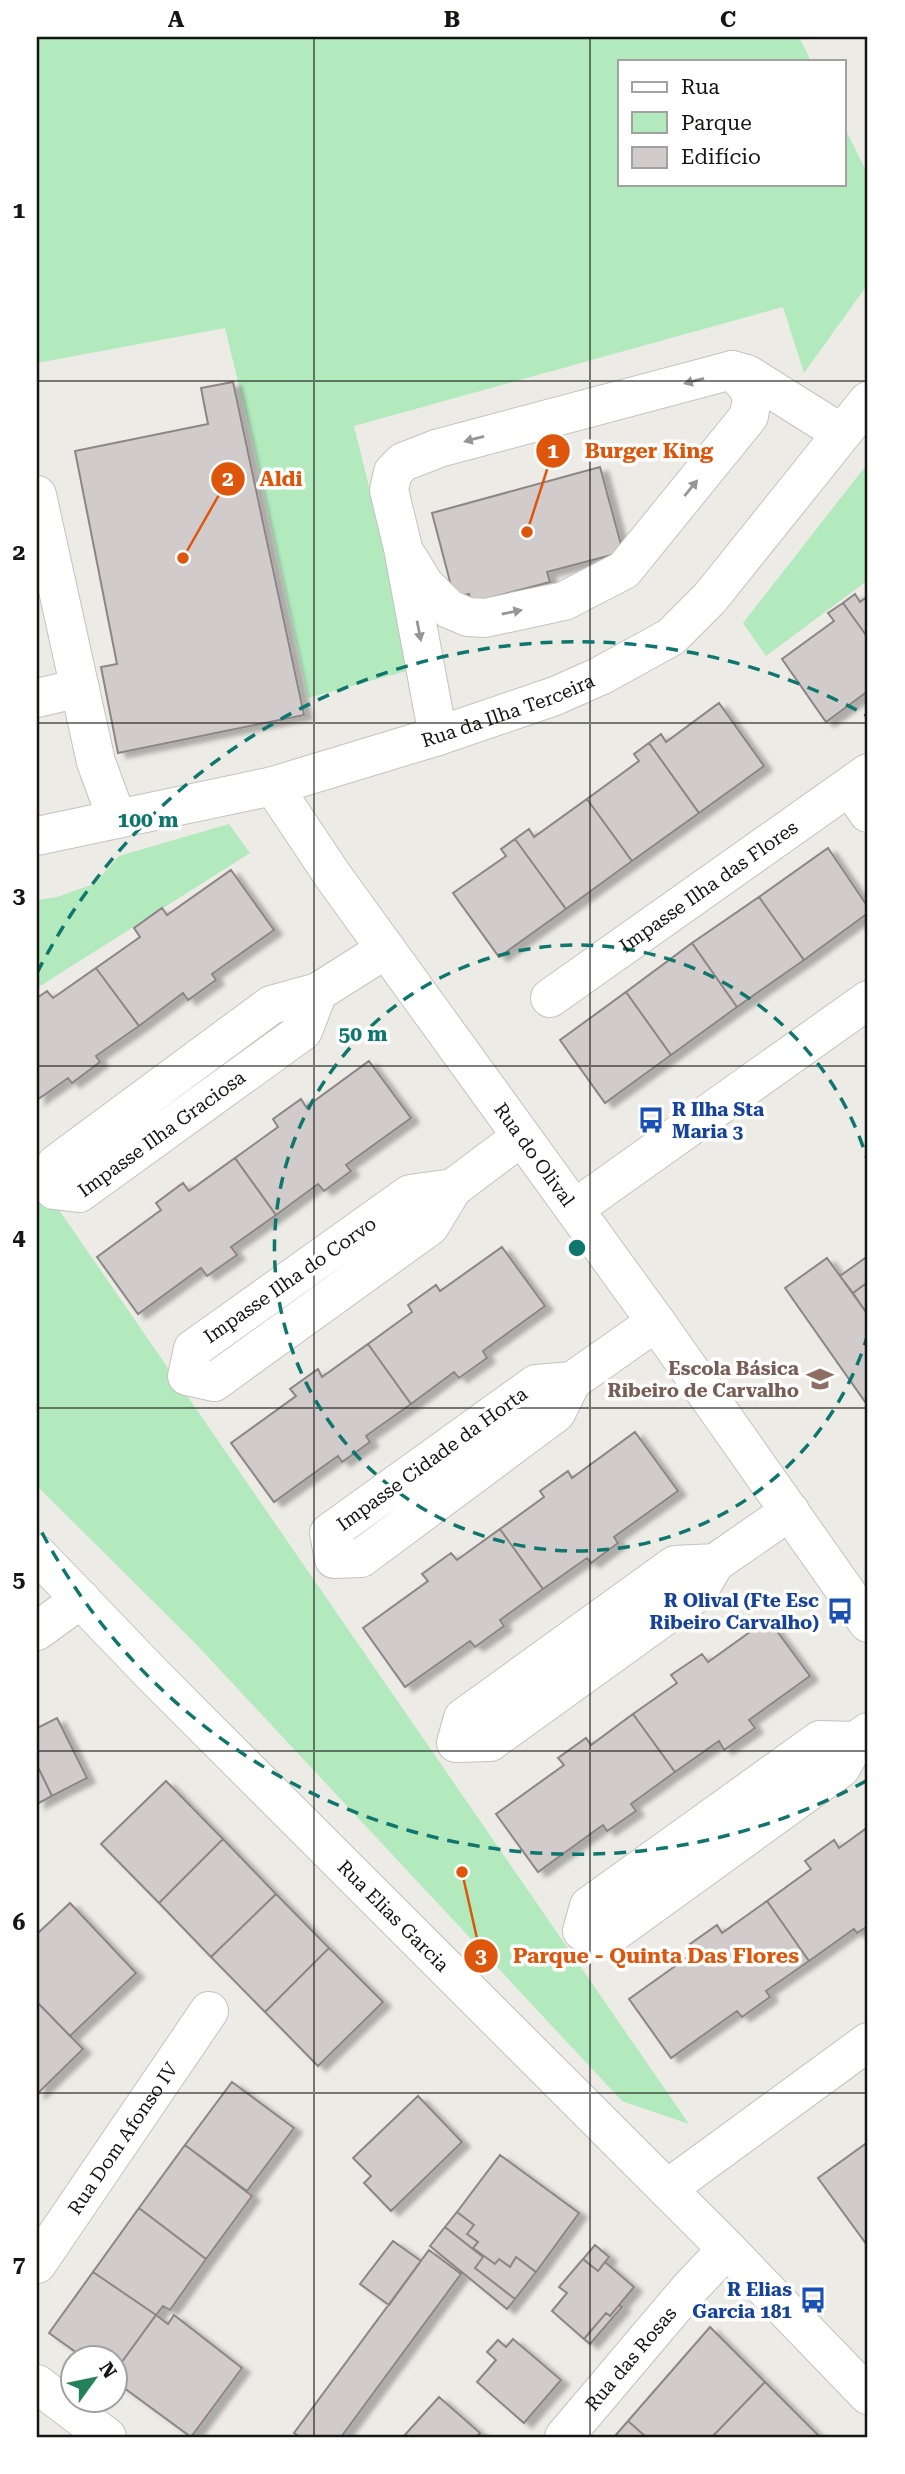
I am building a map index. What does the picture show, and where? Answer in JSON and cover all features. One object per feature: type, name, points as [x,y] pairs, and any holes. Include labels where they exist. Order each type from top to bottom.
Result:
[{"type":"street","points":[[438,736],[403,548],[389,490],[393,472],[403,462],[439,448],[732,370],[747,374],[841,433]]},
{"type":"street","points":[[403,548],[424,584],[449,609],[485,618],[564,601],[624,570],[749,416],[752,396],[732,370]]},
{"type":"street","name":"Rua da Ilha Terceira","points":[[37,836],[274,786],[438,736],[555,696],[600,676],[671,637],[710,598],[868,401]]},
{"type":"street","points":[[37,495],[96,762],[117,819]]},
{"type":"street","points":[[37,698],[80,688]]},
{"type":"street","name":"Rua do Olival","points":[[274,786],[333,876],[656,1322],[868,1623]]},
{"type":"street","name":"Impasse Ilha das Flores","points":[[550,998],[862,791]]},
{"type":"street","name":"Impasse Ilha Graciosa","points":[[318,992],[303,1031],[79,1193],[54,1190],[56,1164],[271,1005],[318,992],[386,949]]},
{"type":"street","points":[[574,1209],[868,1000]]},
{"type":"street","name":"Impasse Ilha do Corvo","points":[[453,1188],[410,1194],[193,1349],[187,1376],[214,1382],[430,1226],[453,1188],[521,1137]]},
{"type":"street","name":"Impasse Cidade da Horta","points":[[572,1381],[536,1384],[329,1533],[334,1559],[361,1558],[556,1413],[572,1381],[656,1322]]},
{"type":"street","points":[[715,1563],[675,1565],[463,1718],[456,1744],[490,1742],[698,1592],[715,1563],[790,1511]]},
{"type":"street","name":"Rua Elias Garcia","points":[[37,1553],[155,1677],[727,2249],[868,2395]]},
{"type":"street","points":[[37,1631],[81,1599]]},
{"type":"street","points":[[862,1736],[841,1768],[606,1938],[582,1931],[589,1906],[820,1740],[862,1736]]},
{"type":"street","name":"Rua Dom Afonso IV","points":[[37,2263],[209,2011]]},
{"type":"street","points":[[667,2189],[868,2042]]},
{"type":"street","name":"Rua das Rosas","points":[[564,2437],[690,2288],[727,2249]]},
{"type":"street","points":[[37,2384],[107,2437]]},
{"type":"green space","points":[[37,37],[799,37],[810,60],[618,60],[618,186],[846,186],[846,130],[868,175],[868,284],[804,373],[783,307],[354,426],[414,669],[308,698],[225,328],[37,363]]},
{"type":"green space","points":[[868,463],[868,580],[766,656],[743,623]]},
{"type":"green space","points":[[229,824],[250,853],[37,988],[37,900],[57,897],[94,884],[119,856]]},
{"type":"green space","points":[[37,1178],[689,2124],[622,2101],[195,1643],[37,1486]]},
{"type":"building","points":[[233,382],[304,715],[118,753],[101,667],[117,664],[75,451],[208,424],[201,388]]},
{"type":"building","points":[[600,467],[623,552],[547,572],[550,582],[471,603],[469,594],[454,597],[432,513]]},
{"type":"building","points":[[855,594],[860,602],[868,596],[868,638],[843,603]]},
{"type":"building","points":[[843,603],[868,638],[868,691],[826,722],[782,659],[834,621],[828,613]]},
{"type":"building","points":[[719,703],[764,766],[699,813],[649,743],[661,734],[666,742]]},
{"type":"building","points":[[649,743],[699,813],[632,861],[587,799],[639,761],[634,754]]},
{"type":"building","points":[[587,799],[632,861],[566,909],[515,839],[529,829],[534,837]]},
{"type":"building","points":[[515,839],[566,909],[499,957],[453,893],[506,856],[501,849]]},
{"type":"building","points":[[828,848],[868,907],[868,913],[804,960],[759,897]]},
{"type":"building","points":[[231,870],[274,930],[212,974],[216,980],[188,1000],[183,993],[139,1026],[96,968],[140,937],[134,928],[162,908],[167,915]]},
{"type":"building","points":[[759,897],[804,960],[737,1007],[692,943]]},
{"type":"building","points":[[692,943],[737,1007],[671,1055],[626,992]]},
{"type":"building","points":[[96,968],[139,1026],[96,1056],[100,1062],[72,1083],[68,1078],[37,1100],[37,998],[47,991],[53,998]]},
{"type":"building","points":[[626,992],[671,1055],[605,1103],[560,1040]]},
{"type":"building","points":[[369,1061],[411,1118],[346,1165],[351,1171],[324,1191],[318,1184],[276,1215],[235,1158],[278,1127],[273,1119],[301,1099],[306,1107]]},
{"type":"building","points":[[235,1158],[276,1215],[231,1247],[237,1255],[207,1276],[201,1268],[138,1314],[97,1257],[161,1210],[156,1203],[183,1183],[189,1191]]},
{"type":"building","points":[[502,1247],[545,1306],[483,1351],[487,1358],[459,1378],[454,1372],[411,1404],[368,1344],[412,1312],[408,1305],[436,1285],[440,1291]]},
{"type":"building","points":[[868,1256],[868,1282],[853,1293],[840,1276]]},
{"type":"building","points":[[827,1258],[868,1315],[868,1406],[785,1288]]},
{"type":"building","points":[[868,1282],[868,1315],[853,1293]]},
{"type":"building","points":[[368,1344],[411,1404],[366,1436],[370,1442],[342,1462],[338,1456],[274,1502],[231,1443],[296,1396],[290,1389],[318,1369],[322,1377]]},
{"type":"building","points":[[635,1432],[678,1491],[614,1537],[618,1543],[591,1563],[587,1558],[543,1589],[500,1529],[544,1497],[540,1491],[568,1471],[572,1478]]},
{"type":"building","points":[[500,1529],[543,1589],[500,1620],[504,1626],[475,1647],[470,1641],[405,1687],[363,1628],[428,1581],[422,1574],[451,1553],[457,1560]]},
{"type":"building","points":[[768,1619],[810,1676],[749,1720],[755,1728],[724,1750],[719,1741],[675,1772],[633,1714],[677,1683],[671,1675],[702,1654],[708,1662]]},
{"type":"building","points":[[633,1714],[675,1772],[631,1804],[636,1811],[607,1831],[603,1825],[538,1872],[496,1814],[564,1765],[558,1758],[586,1738],[591,1745]]},
{"type":"building","points":[[57,1718],[87,1778],[52,1796],[37,1765],[37,1728]]},
{"type":"building","points":[[37,1765],[52,1796],[37,1804]]},
{"type":"building","points":[[166,1781],[223,1839],[159,1903],[101,1844]]},
{"type":"building","points":[[868,1827],[868,1926],[857,1933],[854,1929],[809,1961],[767,1901],[811,1869],[805,1861],[834,1840],[839,1848]]},
{"type":"building","points":[[223,1839],[276,1894],[211,1957],[159,1903]]},
{"type":"building","points":[[276,1894],[329,1948],[265,2012],[211,1957]]},
{"type":"building","points":[[767,1901],[809,1961],[766,1991],[770,1997],[742,2017],[737,2011],[671,2058],[629,1999],[695,1952],[690,1944],[717,1925],[722,1933]]},
{"type":"building","points":[[70,1903],[136,1973],[70,2036],[37,2002],[37,1934]]},
{"type":"building","points":[[329,1948],[383,2002],[318,2066],[265,2012]]},
{"type":"building","points":[[37,2002],[83,2049],[37,2094]]},
{"type":"building","points":[[232,2082],[294,2128],[247,2191],[185,2145]]},
{"type":"building","points":[[418,2096],[462,2142],[391,2211],[364,2183],[371,2176],[353,2158]]},
{"type":"building","points":[[868,2142],[868,2245],[867,2245],[818,2178]]},
{"type":"building","points":[[185,2145],[252,2196],[206,2259],[139,2208]]},
{"type":"building","points":[[500,2155],[579,2213],[536,2272],[516,2257],[510,2267],[499,2259],[495,2264],[473,2248],[478,2242],[467,2234],[474,2225],[457,2212]]},
{"type":"building","points":[[139,2208],[206,2259],[170,2310],[163,2306],[156,2315],[93,2272]]},
{"type":"building","points":[[457,2212],[474,2225],[467,2234],[478,2242],[473,2248],[495,2264],[499,2259],[510,2267],[516,2257],[536,2272],[515,2299],[475,2268],[483,2257],[445,2227]]},
{"type":"building","points":[[445,2227],[483,2257],[475,2268],[515,2299],[507,2309],[430,2246]]},
{"type":"building","points":[[393,2241],[421,2261],[389,2305],[360,2284]]},
{"type":"building","points":[[595,2245],[609,2257],[598,2271],[583,2259]]},
{"type":"building","points":[[429,2250],[461,2274],[341,2437],[300,2437],[294,2433]]},
{"type":"building","points":[[583,2259],[598,2271],[605,2262],[634,2287],[610,2316],[606,2313],[584,2339],[552,2311],[567,2293],[559,2287]]},
{"type":"building","points":[[93,2272],[156,2315],[130,2351],[130,2344],[64,2344],[49,2333]]},
{"type":"building","points":[[619,2305],[622,2307],[590,2344],[584,2339],[606,2313],[610,2316]]},
{"type":"building","points":[[156,2315],[168,2324],[174,2315],[242,2368],[191,2437],[130,2392],[130,2351]]},
{"type":"building","points":[[710,2327],[765,2382],[712,2437],[646,2437],[628,2421]]},
{"type":"building","points":[[513,2339],[561,2380],[524,2423],[477,2382],[496,2360],[487,2352],[498,2340],[506,2347]]},
{"type":"building","points":[[765,2382],[820,2437],[712,2437]]},
{"type":"building","points":[[439,2397],[480,2433],[476,2437],[403,2437]]},
{"type":"building","points":[[628,2421],[646,2437],[614,2437]]},
{"type":"place","name":"Burger King","points":[[527,532]]},
{"type":"place","name":"Aldi","points":[[183,558]]},
{"type":"place","name":"R Ilha Sta Maria 3","points":[[651,1120]]},
{"type":"place","name":"Escola Básica Ribeiro de Carvalho","points":[[820,1379]]},
{"type":"place","name":"R Olival (Fte Esc Ribeiro Carvalho)","points":[[840,1611]]},
{"type":"place","name":"Parque - Quinta Das Flores","points":[[462,1872]]},
{"type":"place","name":"R Elias Garcia 181","points":[[813,2300]]}]
